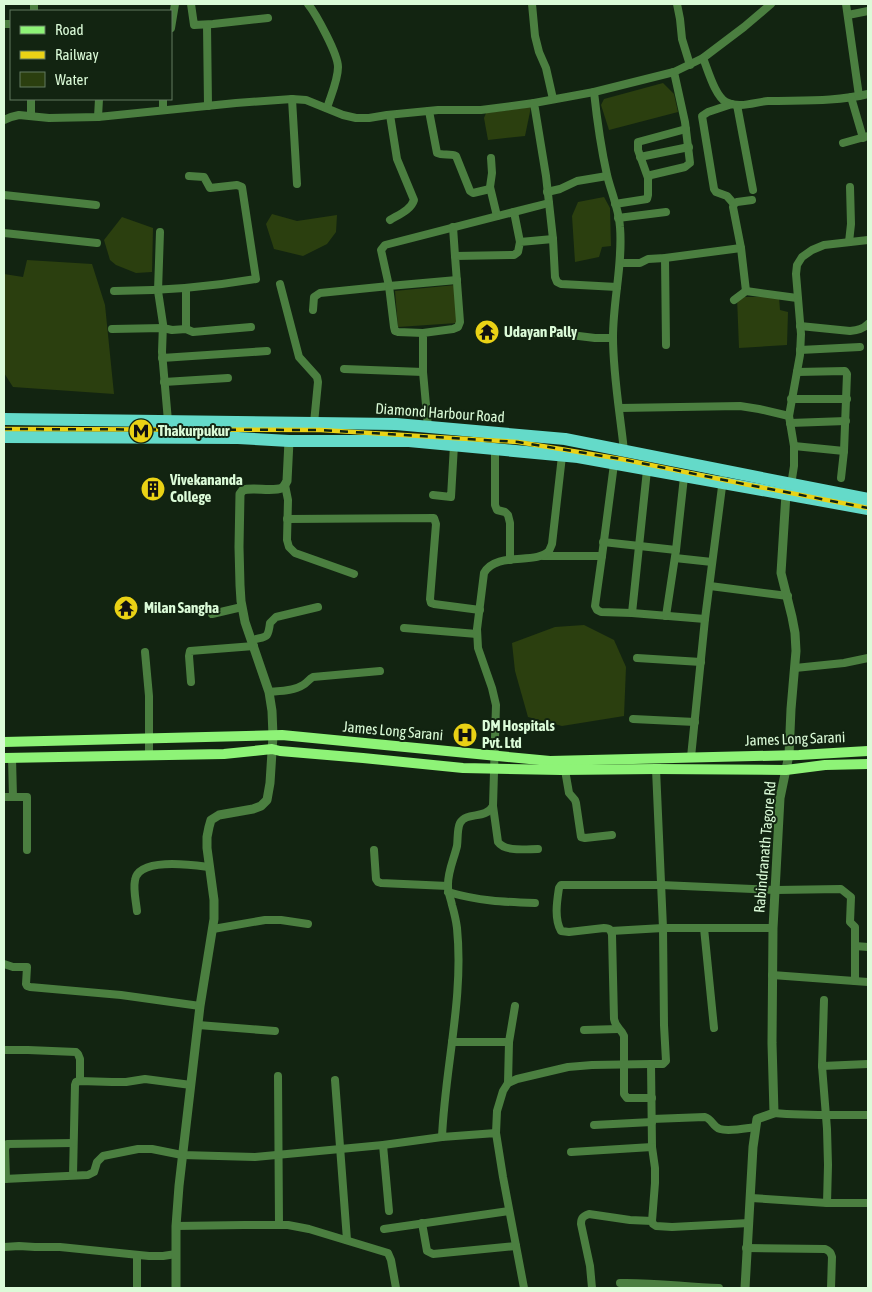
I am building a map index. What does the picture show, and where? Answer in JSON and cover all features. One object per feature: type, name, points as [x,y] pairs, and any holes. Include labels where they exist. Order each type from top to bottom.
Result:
[{"type":"highway","name":"Diamond Harbour Road","points":[[4,419],[396,424],[565,439],[624,451],[723,477],[788,489],[868,499]]},
{"type":"highway","points":[[238,422],[238,438]]},
{"type":"highway","name":"Diamond Harbour Road","points":[[4,437],[409,441],[581,458],[684,476],[723,477]]},
{"type":"highway","points":[[581,458],[584,443]]},
{"type":"highway","name":"Diamond Harbour Road","points":[[788,489],[868,509]]},
{"type":"main road","name":"James Long Sarani","points":[[4,742],[282,735],[550,761],[868,751]]},
{"type":"main road","points":[[8,758],[224,754],[272,749],[464,768],[493,769],[786,770],[825,765],[868,764]]},
{"type":"main road","points":[[690,769],[691,757]]},
{"type":"street","points":[[172,22],[175,4]]},
{"type":"street","points":[[191,4],[194,25],[268,18]]},
{"type":"street","points":[[308,4],[318,19],[338,64],[337,75],[327,108]]},
{"type":"street","points":[[532,4],[535,36],[546,68],[553,99]]},
{"type":"street","points":[[677,4],[682,39],[690,65]]},
{"type":"street","points":[[4,120],[20,115],[49,118],[127,115],[163,110],[292,99],[306,100],[342,115],[356,118],[430,111],[481,110],[534,103],[594,92],[674,72],[703,58],[771,4]]},
{"type":"street","points":[[842,143],[866,137],[855,97],[846,4]]},
{"type":"street","points":[[848,14],[868,11]]},
{"type":"street","points":[[207,24],[208,106]]},
{"type":"street","points":[[703,58],[719,95],[726,102],[736,104]]},
{"type":"street","points":[[648,178],[656,173],[688,166],[690,159],[674,72]]},
{"type":"street","points":[[594,92],[607,176],[618,218],[621,242],[613,338],[615,381],[620,408],[624,451]]},
{"type":"street","points":[[746,291],[734,204],[727,196],[716,192],[714,189],[702,116],[708,112],[736,104],[766,101],[823,101],[868,94]]},
{"type":"street","points":[[292,99],[297,184]]},
{"type":"street","points":[[31,100],[31,116]]},
{"type":"street","points":[[98,117],[99,100]]},
{"type":"street","points":[[163,100],[163,110]]},
{"type":"street","points":[[534,103],[548,192],[553,239],[553,261],[557,282],[561,284],[617,287]]},
{"type":"street","points":[[736,104],[753,190]]},
{"type":"street","points":[[430,111],[438,153],[440,155],[453,154],[456,156],[472,193],[490,189]]},
{"type":"street","points":[[390,115],[397,159],[414,200],[409,208],[390,220]]},
{"type":"street","points":[[615,204],[647,199],[648,178],[640,157],[637,146],[638,142],[686,129]]},
{"type":"street","points":[[640,157],[688,147]]},
{"type":"street","points":[[491,158],[490,189],[498,216]]},
{"type":"street","points":[[114,291],[158,291],[230,284],[256,279],[242,187],[210,188],[204,177],[189,176]]},
{"type":"street","points":[[548,192],[560,189],[577,180],[607,176]]},
{"type":"street","points":[[849,242],[851,224],[850,187]]},
{"type":"street","points":[[4,195],[96,205]]},
{"type":"street","points":[[734,204],[752,200]]},
{"type":"street","points":[[453,227],[460,322],[458,327],[423,333],[395,331],[382,253],[383,247],[453,227],[549,203]]},
{"type":"street","points":[[455,256],[514,255],[518,252],[520,242],[514,212]]},
{"type":"street","points":[[618,218],[666,212]]},
{"type":"street","points":[[160,232],[158,291],[163,328],[162,358],[168,421]]},
{"type":"street","points":[[4,233],[97,243]]},
{"type":"street","points":[[520,242],[553,239]]},
{"type":"street","points":[[788,489],[794,466],[794,446],[789,419],[800,350],[797,265],[802,257],[824,245],[868,240]]},
{"type":"street","points":[[620,263],[635,263],[648,259],[741,248]]},
{"type":"street","points":[[665,258],[666,344]]},
{"type":"street","points":[[313,310],[314,297],[320,293],[457,280]]},
{"type":"street","points":[[280,284],[299,357],[317,377],[314,423]]},
{"type":"street","points":[[186,288],[186,329]]},
{"type":"street","points":[[734,300],[746,291],[797,298]]},
{"type":"street","points":[[800,326],[850,331],[865,327],[868,324]]},
{"type":"street","points":[[112,329],[163,328],[172,330],[186,329],[193,332],[251,327]]},
{"type":"street","points":[[423,333],[423,372],[428,427]]},
{"type":"street","points":[[554,334],[613,338]]},
{"type":"street","points":[[800,350],[860,347]]},
{"type":"street","points":[[162,358],[267,351]]},
{"type":"street","points":[[344,370],[423,372]]},
{"type":"street","points":[[797,372],[844,371],[847,374],[846,421],[841,478]]},
{"type":"street","points":[[164,382],[228,378]]},
{"type":"street","points":[[791,400],[847,399]]},
{"type":"street","points":[[620,408],[740,406],[759,409],[789,419],[846,421]]},
{"type":"street","points":[[289,441],[287,481],[285,485],[288,500],[287,540],[289,547],[295,553],[354,574]]},
{"type":"street","points":[[433,495],[451,497],[454,445]]},
{"type":"street","points":[[794,446],[844,451]]},
{"type":"street","points":[[495,449],[495,505],[497,510],[505,512],[509,519],[510,560]]},
{"type":"street","points":[[541,556],[549,551],[552,544],[562,456]]},
{"type":"street","points":[[614,464],[595,606],[597,610],[601,612],[706,620]]},
{"type":"street","points":[[632,613],[647,470]]},
{"type":"street","points":[[666,616],[684,476]]},
{"type":"street","points":[[691,757],[723,477]]},
{"type":"street","points":[[176,1288],[176,1226],[182,1155],[200,1006],[213,929],[214,900],[207,837],[212,820],[219,815],[262,806],[267,800],[269,792],[273,736],[272,711],[269,692],[245,622],[242,607],[240,585],[240,494],[243,490],[248,489],[276,489],[282,488],[285,485]]},
{"type":"street","name":"Rabindranath Tagore Rd","points":[[774,1113],[772,1043],[773,928],[780,798],[788,755],[795,668],[795,632],[781,572],[788,489]]},
{"type":"street","points":[[287,519],[434,518],[436,524],[431,603],[480,610]]},
{"type":"street","points":[[603,542],[639,546],[712,562]]},
{"type":"street","points":[[538,849],[508,848],[500,846],[498,842],[493,806],[496,705],[478,648],[477,634],[484,573],[487,568],[494,564],[510,560],[541,556],[602,556]]},
{"type":"street","points":[[710,586],[788,596]]},
{"type":"street","points":[[212,614],[242,607]]},
{"type":"street","points":[[191,682],[190,651],[253,643],[267,635],[270,623],[276,618],[318,607]]},
{"type":"street","points":[[404,628],[477,634]]},
{"type":"street","points":[[146,652],[149,696],[149,755]]},
{"type":"street","points":[[637,658],[701,662]]},
{"type":"street","points":[[795,668],[844,663],[868,658]]},
{"type":"street","points":[[269,692],[302,686],[314,677],[380,671]]},
{"type":"street","points":[[633,719],[694,722]]},
{"type":"street","points":[[8,758],[13,797]]},
{"type":"street","points":[[508,1083],[517,1079],[568,1067],[663,1064],[666,1061],[656,769]]},
{"type":"street","points":[[565,770],[569,793],[576,803],[581,836],[585,838],[612,835]]},
{"type":"street","points":[[4,797],[27,797],[27,850]]},
{"type":"street","points":[[442,1137],[457,989],[457,926],[448,889],[449,876],[460,824],[470,817],[490,812],[493,806]]},
{"type":"street","points":[[374,850],[376,879],[381,883],[448,889],[478,899],[498,902],[534,903]]},
{"type":"street","points":[[137,911],[134,891],[135,878],[141,871],[150,867],[173,863],[210,867]]},
{"type":"street","points":[[773,928],[611,930],[604,928],[569,932],[561,931],[557,919],[559,888],[565,884],[661,885],[776,890],[841,889],[851,897],[850,922],[855,927],[855,981]]},
{"type":"street","points":[[213,929],[265,920],[308,924]]},
{"type":"street","points":[[704,928],[714,1028]]},
{"type":"street","points":[[611,930],[614,1024],[623,1032],[624,1036],[625,1097],[652,1098]]},
{"type":"street","points":[[855,946],[868,946]]},
{"type":"street","points":[[4,964],[27,967],[26,984],[30,987],[121,994],[200,1006]]},
{"type":"street","points":[[772,976],[868,982]]},
{"type":"street","points":[[824,1000],[822,1066],[828,1165],[827,1203]]},
{"type":"street","points":[[515,1006],[509,1042],[508,1083],[496,1111],[496,1133],[524,1288]]},
{"type":"street","points":[[198,1024],[274,1030]]},
{"type":"street","points":[[584,1030],[618,1029]]},
{"type":"street","points":[[452,1042],[509,1042]]},
{"type":"street","points":[[4,1050],[76,1052],[80,1059],[80,1081]]},
{"type":"street","points":[[651,1064],[652,1148],[655,1168],[653,1224],[656,1226],[672,1227],[749,1223]]},
{"type":"street","points":[[822,1066],[868,1064]]},
{"type":"street","points":[[278,1076],[279,1225]]},
{"type":"street","points":[[73,1175],[76,1082],[119,1082],[145,1079],[191,1085]]},
{"type":"street","points":[[335,1080],[347,1240]]},
{"type":"street","points":[[745,1288],[753,1148],[757,1118],[774,1113],[826,1116],[868,1115]]},
{"type":"street","points":[[594,1125],[705,1117],[709,1118],[719,1129],[756,1127]]},
{"type":"street","points":[[73,1143],[7,1144],[5,1150],[5,1179],[92,1174],[97,1162],[103,1156],[128,1151],[152,1150],[182,1155],[255,1157],[496,1133]]},
{"type":"street","points":[[383,1145],[389,1211]]},
{"type":"street","points":[[571,1152],[652,1148]]},
{"type":"street","points":[[751,1198],[827,1203],[868,1203]]},
{"type":"street","points":[[384,1229],[509,1211]]},
{"type":"street","points":[[592,1288],[581,1219],[589,1214],[630,1220],[652,1220]]},
{"type":"street","points":[[422,1224],[427,1251],[433,1254],[516,1246]]},
{"type":"street","points":[[176,1226],[279,1225],[309,1228],[388,1253],[392,1260],[396,1288]]},
{"type":"street","points":[[4,1247],[60,1247],[137,1256],[176,1254]]},
{"type":"street","points":[[746,1248],[829,1250],[832,1257],[831,1288]]},
{"type":"street","points":[[137,1256],[137,1288]]},
{"type":"street","points":[[620,1283],[654,1283],[718,1288]]},
{"type":"water","points":[[663,83],[674,94],[678,112],[609,130],[601,105],[604,99]]},
{"type":"water","points":[[531,107],[525,136],[488,140],[484,118],[486,113]]},
{"type":"water","points":[[604,197],[610,208],[611,246],[602,247],[599,257],[575,262],[572,216],[578,202]]},
{"type":"water","points":[[272,214],[297,221],[337,215],[336,232],[327,244],[303,256],[274,249],[266,224]]},
{"type":"water","points":[[122,217],[153,228],[152,272],[136,273],[116,265],[110,260],[104,240]]},
{"type":"water","points":[[27,260],[92,264],[105,305],[114,394],[13,387],[4,373],[4,274],[23,277]]},
{"type":"water","points":[[455,285],[457,323],[398,327],[395,291]]},
{"type":"water","points":[[737,297],[779,297],[780,310],[788,312],[787,345],[739,348]]},
{"type":"water","points":[[584,625],[614,640],[626,667],[624,716],[562,726],[528,717],[515,671],[512,643],[555,627]]},
{"type":"railway","points":[[4,429],[321,430],[518,442],[621,459],[868,508]]},
{"type":"place","name":"Udayan Pally","points":[[487,332]]},
{"type":"place","name":"Thakurpukur","points":[[141,431]]},
{"type":"place","name":"Vivekananda College","points":[[153,489]]},
{"type":"place","name":"Milan Sangha","points":[[126,608]]},
{"type":"place","name":"DM Hospitals Pvt. Ltd","points":[[465,735]]}]
